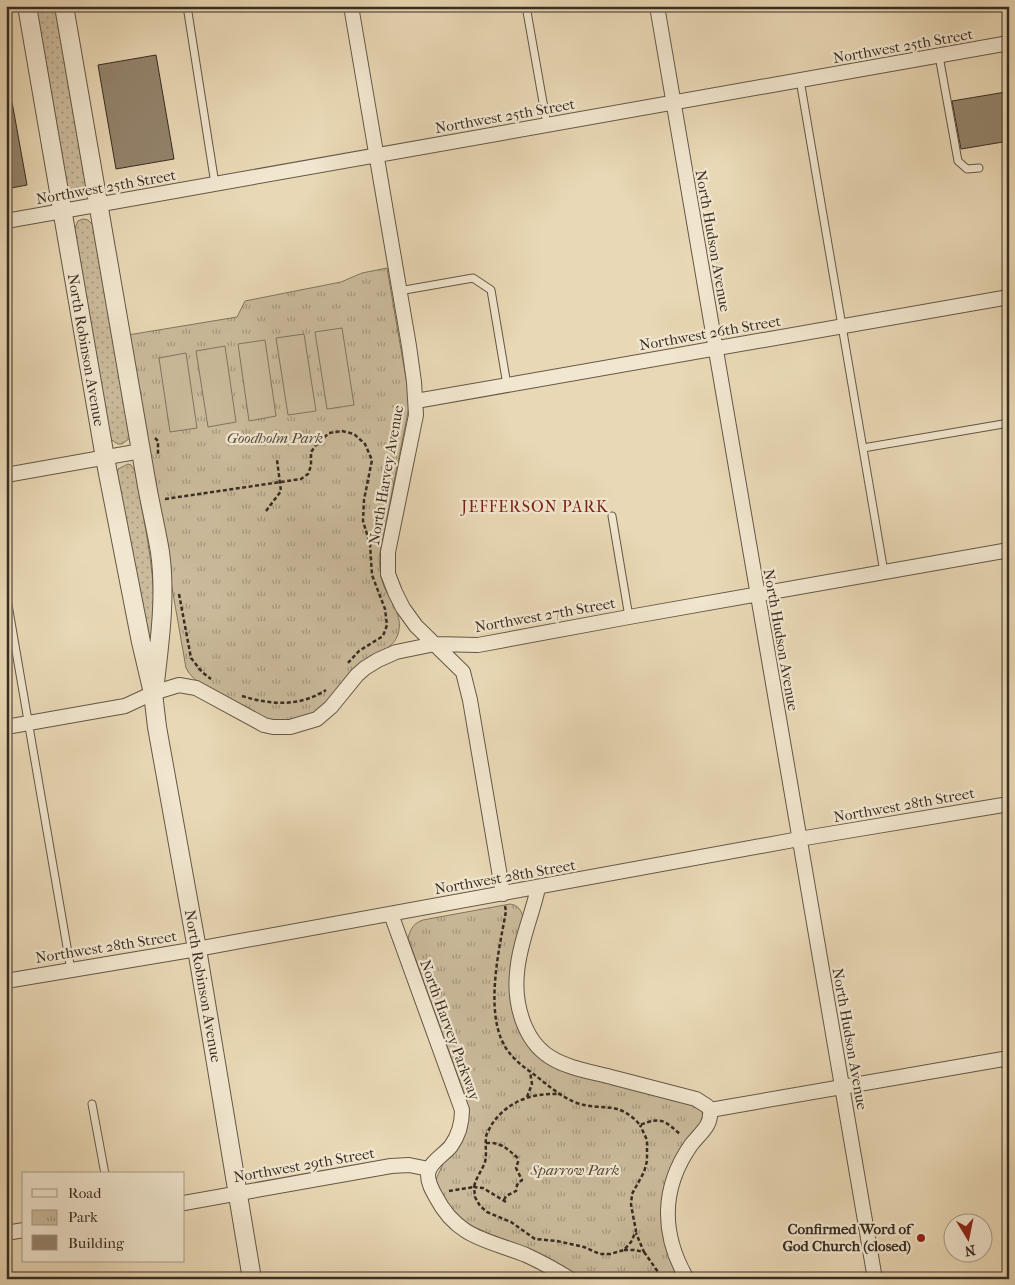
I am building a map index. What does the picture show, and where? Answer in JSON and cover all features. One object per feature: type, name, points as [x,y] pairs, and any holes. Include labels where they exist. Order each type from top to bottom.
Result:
[{"type":"street","name":"North Robinson Avenue","points":[[26,6],[105,458],[141,642],[153,693],[157,727],[197,949],[252,1279]]},
{"type":"street","name":"North Robinson Avenue","points":[[64,6],[99,205],[149,454],[160,553],[162,596],[160,640],[153,693]]},
{"type":"street","name":"North Harvey Avenue","points":[[351,6],[416,401],[414,425],[388,552],[388,574],[394,592],[416,626],[463,672],[503,894]]},
{"type":"street","name":"North Hudson Avenue","points":[[657,6],[875,1279]]},
{"type":"street","name":"Northwest 25th Street","points":[[6,221],[1009,43]]},
{"type":"street","name":"Northwest 26th Street","points":[[416,401],[1009,296]]},
{"type":"street","points":[[6,475],[105,458],[149,454]]},
{"type":"street","name":"Northwest 27th Street","points":[[6,728],[125,706],[179,684],[191,686],[264,725],[290,727],[309,722],[325,713],[357,675],[378,660],[396,652],[435,644],[478,645],[1009,550]]},
{"type":"street","name":"Northwest 28th Street","points":[[6,981],[197,949],[1009,804]]},
{"type":"street","points":[[538,888],[518,962],[516,982],[519,1006],[532,1040],[550,1057],[561,1062],[696,1099],[710,1110],[709,1124],[682,1159],[668,1200],[671,1238],[680,1267],[687,1279]]},
{"type":"street","name":"North Harvey Parkway","points":[[391,914],[462,1110],[462,1122],[456,1138],[429,1169]]},
{"type":"street","points":[[710,1110],[1009,1058]]},
{"type":"street","name":"Northwest 29th Street","points":[[185,1203],[401,1164],[429,1169]]},
{"type":"street","points":[[429,1169],[429,1182],[434,1194],[455,1222],[472,1236],[526,1255],[570,1279]]},
{"type":"street","points":[[6,1233],[22,1230]]},
{"type":"lane","points":[[187,6],[216,184]]},
{"type":"lane","points":[[526,6],[547,125]]},
{"type":"lane","points":[[938,56],[958,161],[967,170],[979,168]]},
{"type":"lane","points":[[800,80],[884,572]]},
{"type":"lane","points":[[399,291],[473,278],[490,290],[508,385]]},
{"type":"lane","points":[[863,448],[1009,423]]},
{"type":"lane","points":[[612,516],[629,617]]},
{"type":"lane","points":[[6,593],[71,970]]},
{"type":"lane","points":[[92,1104],[105,1172]]},
{"type":"path","points":[[169,499],[301,479],[308,474],[311,452],[329,433],[342,431],[354,434],[365,444],[372,460],[364,500],[363,521],[370,544],[372,574],[385,609],[387,625],[382,636],[355,654],[344,668]]},
{"type":"path","points":[[149,454],[159,452],[158,441],[153,437]]},
{"type":"path","points":[[266,511],[281,490],[277,460]]},
{"type":"path","points":[[162,492],[164,504]]},
{"type":"path","points":[[179,593],[191,658],[202,672],[216,682]]},
{"type":"path","points":[[239,695],[273,703],[300,702],[316,696],[332,684]]},
{"type":"path","points":[[527,1097],[532,1084],[529,1071]]},
{"type":"path","points":[[558,1094],[527,1097],[512,1104],[495,1120],[486,1137],[485,1161],[475,1180],[475,1197],[480,1206],[487,1212],[511,1222],[535,1239],[557,1241],[584,1247],[600,1254],[610,1254],[624,1250],[644,1252]]},
{"type":"path","points":[[640,1125],[647,1140],[648,1161],[632,1194],[631,1205],[636,1231],[644,1252],[663,1279]]},
{"type":"path","points":[[434,1194],[474,1187],[483,1188],[505,1201],[506,1196],[516,1191],[516,1185],[522,1180],[516,1168],[519,1159],[501,1144],[486,1142]]},
{"type":"path","points":[[624,1250],[631,1242],[636,1231]]},
{"type":"green space","points":[[36,6],[56,6],[88,188],[86,194],[80,198],[73,198],[68,192]]},
{"type":"green space","points":[[88,220],[94,226],[130,438],[122,444],[118,444],[110,439],[74,230],[78,221]]},
{"type":"green space","name":"Goodholm Park","points":[[387,268],[410,402],[379,558],[383,584],[399,620],[398,634],[386,649],[357,666],[331,699],[316,711],[290,721],[271,721],[253,714],[205,687],[186,668],[128,335],[237,317],[245,301],[341,282],[362,273]]},
{"type":"green space","points":[[342,328],[354,405],[327,409],[315,332]]},
{"type":"green space","points":[[304,334],[316,411],[288,415],[276,338]]},
{"type":"green space","points":[[265,340],[276,416],[249,421],[238,344]]},
{"type":"green space","points":[[225,346],[236,422],[208,427],[196,351]]},
{"type":"green space","points":[[186,353],[197,428],[170,432],[159,358]]},
{"type":"green space","points":[[128,464],[135,471],[150,557],[154,610],[153,630],[150,641],[147,641],[117,476],[118,469]]},
{"type":"green space","name":"Sparrow Park","points":[[510,904],[519,908],[523,917],[513,964],[537,1053],[695,1105],[702,1112],[703,1120],[668,1179],[680,1279],[580,1279],[559,1266],[478,1232],[453,1213],[439,1192],[436,1182],[437,1177],[468,1110],[464,1093],[408,938],[413,926],[423,920]]},
{"type":"building","points":[[156,55],[174,159],[116,169],[98,65]]},
{"type":"building","points":[[1006,92],[1009,108],[1009,141],[961,149],[952,101]]},
{"type":"building","points":[[6,102],[12,102],[27,185],[6,189]]},
{"type":"place","name":"Confirmed Word of God Church (closed)","points":[[921,1238]]},
{"type":"district","name":"JEFFERSON PARK","points":[[535,506]]}]
